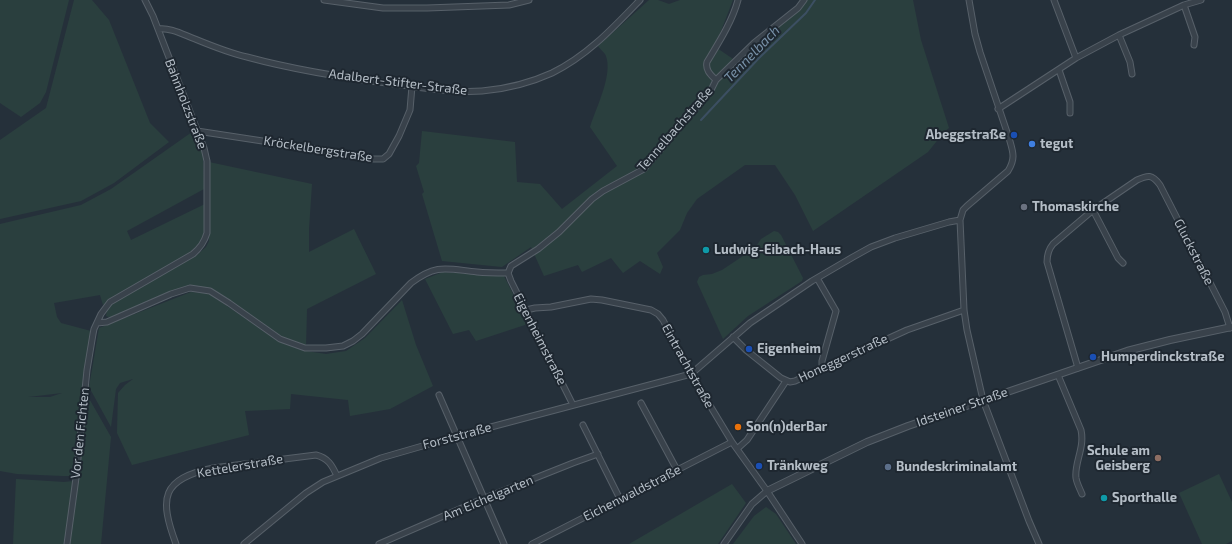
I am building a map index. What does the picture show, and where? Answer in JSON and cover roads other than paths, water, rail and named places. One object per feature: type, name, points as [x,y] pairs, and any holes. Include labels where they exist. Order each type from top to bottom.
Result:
[{"type":"street","name":"Bahnholzstraße","points":[[97,323],[110,302],[193,254],[201,247],[207,233],[207,161],[204,148],[158,29],[145,0]]},
{"type":"street","points":[[324,0],[383,8],[480,7],[509,5],[529,0]]},
{"type":"street","points":[[479,0],[480,7]]},
{"type":"street","name":"Adalbert-Stifter-Straße","points":[[158,29],[168,29],[247,57],[312,71],[412,86],[459,91],[483,91],[507,88],[542,77],[565,66],[598,42],[639,0]]},
{"type":"street","points":[[716,80],[708,71],[707,62],[733,16],[738,0]]},
{"type":"street","name":"Tennelbachstraße","points":[[508,273],[511,266],[538,249],[559,232],[592,199],[603,191],[644,169],[711,90],[716,80],[754,44],[798,8],[804,0]]},
{"type":"street","points":[[969,0],[980,52],[1013,152],[1013,158],[1012,164],[1008,171],[963,210],[960,220],[964,310],[983,400],[1039,544]]},
{"type":"street","points":[[1054,0],[1076,58]]},
{"type":"street","points":[[998,109],[1076,58],[1119,35],[1184,5],[1201,0]]},
{"type":"street","points":[[1184,5],[1195,37],[1194,45]]},
{"type":"street","points":[[1119,35],[1130,62],[1132,74]]},
{"type":"street","points":[[1059,70],[1070,102],[1070,113]]},
{"type":"street","name":"Kröckelbergstraße","points":[[197,131],[373,159],[383,159],[389,154],[399,136],[410,110],[412,86]]},
{"type":"street","name":"Gluckstraße","points":[[1093,210],[1137,180],[1148,176],[1155,178],[1225,312],[1231,328]]},
{"type":"street","points":[[1078,368],[1047,262],[1047,253],[1049,248],[1093,210],[1118,258],[1123,263]]},
{"type":"street","points":[[691,374],[750,323],[817,278],[872,247],[948,222],[960,220]]},
{"type":"street","points":[[97,323],[107,322],[171,294],[190,288],[210,291],[229,302],[280,339],[306,348],[332,348],[343,346],[362,334],[411,283],[430,271],[447,268],[476,272],[508,273]]},
{"type":"street","name":"Eigenheimstraße","points":[[508,273],[573,405]]},
{"type":"street","points":[[817,278],[836,311],[822,362],[822,369]]},
{"type":"street","name":"Eintrachtstraße","points":[[526,310],[551,307],[591,299],[651,310],[658,314],[663,320],[691,374],[732,442],[767,491]]},
{"type":"street","name":"Honeggerstraße","points":[[733,337],[746,350],[786,381],[795,381],[906,330],[964,310]]},
{"type":"street","name":"Vor den Fichten","points":[[66,544],[76,478],[87,370],[94,329],[97,323]]},
{"type":"street","name":"Idsteiner Straße","points":[[724,544],[752,504],[767,491],[867,442],[893,431],[1113,355],[1149,345],[1231,328]]},
{"type":"street","name":"Forststraße","points":[[244,544],[306,493],[323,482],[381,458],[457,436],[691,374]]},
{"type":"street","points":[[1058,375],[1081,430],[1081,450],[1076,471],[1076,479],[1082,494]]},
{"type":"street","points":[[737,449],[747,440],[786,381]]},
{"type":"street","points":[[439,395],[504,544]]},
{"type":"street","points":[[641,403],[677,470]]},
{"type":"street","points":[[582,425],[620,499]]},
{"type":"street","name":"Eichenwaldstraße","points":[[532,544],[732,442]]},
{"type":"street","name":"Kettelerstraße","points":[[176,544],[167,515],[166,502],[172,485],[178,480],[187,476],[202,470],[213,468],[316,454],[322,456],[328,461],[333,467],[337,476]]},
{"type":"street","name":"Am Eichelgarten","points":[[379,544],[485,498],[598,454]]},
{"type":"street","points":[[767,491],[802,544]]},
{"type":"waterway","name":"Tennelbach","points":[[701,120],[759,58],[806,13],[815,0]]},
{"type":"place","name":"Abeggstraße","points":[[1014,135]]},
{"type":"place","name":"tegut","points":[[1032,144]]},
{"type":"place","name":"Thomaskirche","points":[[1024,207]]},
{"type":"place","name":"Ludwig-Eibach-Haus","points":[[706,250]]},
{"type":"place","name":"Eigenheim","points":[[749,349]]},
{"type":"place","name":"Humperdinckstraße","points":[[1093,357]]},
{"type":"place","name":"Son(n)derBar","points":[[738,427]]},
{"type":"place","name":"Schule am Geisberg","points":[[1158,458]]},
{"type":"place","name":"Tränkweg","points":[[759,466]]},
{"type":"place","name":"Bundeskriminalamt","points":[[888,467]]},
{"type":"place","name":"Sporthalle","points":[[1104,498]]}]
